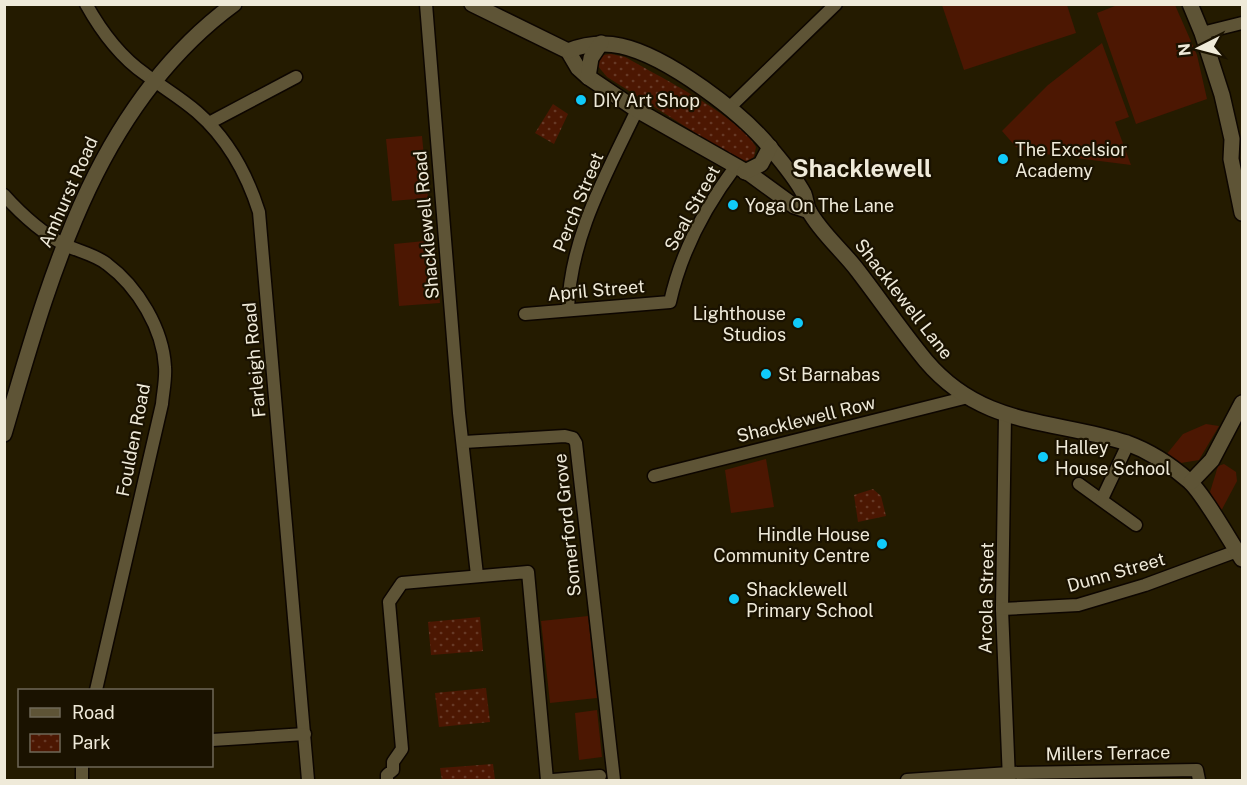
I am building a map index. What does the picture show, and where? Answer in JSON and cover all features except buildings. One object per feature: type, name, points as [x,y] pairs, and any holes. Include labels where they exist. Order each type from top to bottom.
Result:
[{"type":"street","name":"Farleigh Road","points":[[86,4],[102,31],[121,54],[209,123],[235,156],[250,182],[259,212],[308,780]]},
{"type":"street","name":"Amhurst Road","points":[[4,434],[63,244],[103,158],[154,80],[192,38],[234,4]]},
{"type":"street","name":"Shacklewell Road","points":[[426,4],[464,442]]},
{"type":"street","name":"Shacklewell Lane","points":[[472,4],[568,51],[578,68],[588,77],[637,110],[741,169],[794,206],[809,211]]},
{"type":"street","points":[[729,108],[836,4]]},
{"type":"street","points":[[1190,4],[1202,33],[1232,139],[1231,159],[1240,186],[1242,213]]},
{"type":"street","points":[[1202,33],[1242,23]]},
{"type":"street","points":[[588,77],[591,58],[601,43]]},
{"type":"street","name":"Shacklewell Lane","points":[[568,51],[587,44],[601,43],[648,54],[729,108],[770,147],[804,194],[809,211],[927,363],[968,397],[1005,416],[1128,444],[1149,453],[1191,482],[1240,555]]},
{"type":"street","points":[[209,123],[296,77]]},
{"type":"street","name":"Perch Street","points":[[568,310],[569,281],[582,232],[637,110]]},
{"type":"street","points":[[1232,139],[1242,153]]},
{"type":"street","points":[[741,169],[761,164],[770,147]]},
{"type":"street","name":"Seal Street","points":[[670,302],[683,256],[695,231],[741,169]]},
{"type":"street","name":"Foulden Road","points":[[4,195],[40,229],[63,244],[107,264],[131,289],[147,311],[160,338],[165,368],[162,404],[96,689]]},
{"type":"street","name":"April Street","points":[[525,314],[670,302]]},
{"type":"street","name":"Shacklewell Row","points":[[654,476],[968,397]]},
{"type":"street","points":[[1191,482],[1212,460],[1242,403]]},
{"type":"street","name":"Arcola Street","points":[[1005,416],[1002,609],[1009,777]]},
{"type":"street","name":"Somerford Grove","points":[[464,442],[565,436],[573,438],[576,443],[614,780]]},
{"type":"street","points":[[464,442],[477,575]]},
{"type":"street","points":[[1102,499],[1128,444]]},
{"type":"street","points":[[1079,484],[1136,525]]},
{"type":"street","name":"Dunn Street","points":[[1002,609],[1078,605],[1240,555]]},
{"type":"street","points":[[387,780],[387,775],[393,770],[393,762],[402,750],[388,603],[402,583],[528,572],[547,780]]},
{"type":"street","points":[[213,740],[304,734]]},
{"type":"street","name":"Millers Terrace","points":[[1009,777],[1197,770],[1198,780]]},
{"type":"street","points":[[553,780],[600,776]]},
{"type":"street","points":[[907,780],[1009,777]]},
{"type":"green space","points":[[1120,4],[1175,5],[1197,55],[1207,99],[1136,124],[1097,13]]},
{"type":"green space","points":[[942,5],[1067,5],[1076,33],[964,70]]},
{"type":"green space","points":[[1102,43],[1129,117],[1115,122],[1131,165],[1029,152],[1016,147],[1002,131],[1048,85]]},
{"type":"green space","points":[[603,55],[625,57],[716,110],[747,135],[756,147],[754,157],[747,161],[738,160],[607,77],[597,65]]},
{"type":"green space","points":[[553,104],[568,114],[554,144],[535,133]]},
{"type":"green space","points":[[422,136],[428,198],[392,201],[386,139]]},
{"type":"green space","points":[[435,240],[440,303],[399,306],[394,244]]},
{"type":"green space","points":[[1206,424],[1219,426],[1199,460],[1181,463],[1166,455],[1183,434]]},
{"type":"green space","points":[[766,459],[774,507],[731,513],[725,470]]},
{"type":"green space","points":[[1224,464],[1236,472],[1237,481],[1220,513],[1210,492],[1218,466]]},
{"type":"green space","points":[[873,489],[881,496],[886,516],[858,522],[854,495]]},
{"type":"green space","points":[[588,616],[597,698],[550,703],[541,621]]},
{"type":"green space","points":[[480,617],[483,651],[431,655],[428,622]]},
{"type":"green space","points":[[486,688],[490,722],[439,727],[435,693]]},
{"type":"green space","points":[[597,710],[602,757],[579,760],[575,713]]},
{"type":"green space","points":[[493,764],[495,780],[442,780],[440,768]]},
{"type":"place","name":"DIY Art Shop","points":[[581,100]]},
{"type":"place","name":"The Excelsior Academy","points":[[1003,159]]},
{"type":"place","name":"Yoga On The Lane","points":[[733,205]]},
{"type":"place","name":"Lighthouse Studios","points":[[798,323]]},
{"type":"place","name":"St Barnabas","points":[[766,374]]},
{"type":"place","name":"Halley House School","points":[[1043,457]]},
{"type":"place","name":"Hindle House Community Centre","points":[[882,544]]},
{"type":"place","name":"Shacklewell Primary School","points":[[734,599]]},
{"type":"district","name":"Shacklewell","points":[[862,168]]}]
